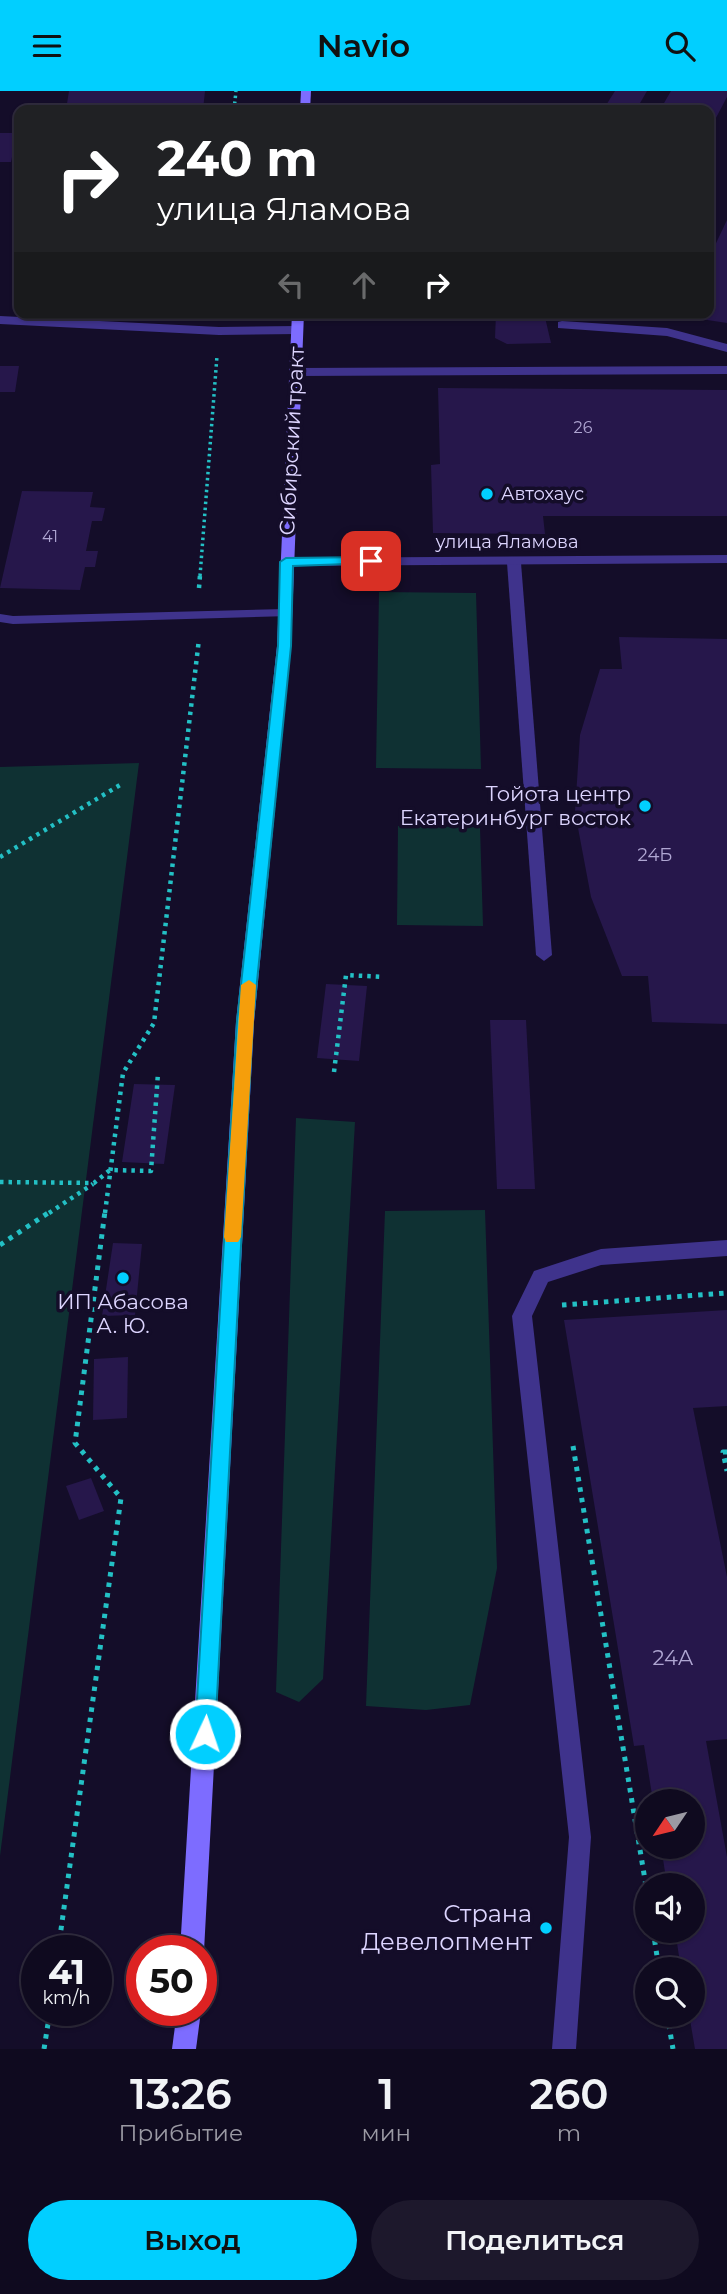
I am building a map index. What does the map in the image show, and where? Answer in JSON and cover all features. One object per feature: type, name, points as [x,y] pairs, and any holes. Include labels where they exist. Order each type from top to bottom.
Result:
[{"type":"main road","name":"Сибирский тракт","points":[[193,1935],[245,1021],[284,646],[298,319]]},
{"type":"street","points":[[0,320],[219,331],[297,330]]},
{"type":"street","points":[[562,325],[649,329],[697,336],[727,348]]},
{"type":"street","points":[[297,372],[727,370]]},
{"type":"street","name":"улица Яламова","points":[[286,562],[514,563],[727,559]]},
{"type":"street","points":[[514,563],[544,955]]},
{"type":"street","points":[[0,618],[13,620],[285,613]]},
{"type":"street","points":[[564,2049],[580,1837],[522,1316],[541,1276],[601,1257],[727,1248]]},
{"type":"path","points":[[60,1935],[121,1499],[75,1443],[123,1073],[154,1023],[186,742],[200,648],[197,614],[219,331]]},
{"type":"path","points":[[0,857],[120,785]]},
{"type":"path","points":[[334,1072],[346,975],[384,977]]},
{"type":"path","points":[[0,1245],[110,1170],[151,1171],[158,1073]]},
{"type":"path","points":[[0,1182],[94,1183]]},
{"type":"path","points":[[549,1305],[727,1293]]},
{"type":"path","points":[[572,1443],[644,1873]]},
{"type":"path","points":[[727,1452],[723,1452],[727,1471]]},
{"type":"path","points":[[44,2049],[48,2026]]},
{"type":"path","points":[[669,2027],[673,2049]]},
{"type":"green space","points":[[379,592],[476,593],[481,769],[376,768]]},
{"type":"green space","points":[[139,763],[0,1856],[0,767]]},
{"type":"green space","points":[[398,826],[480,827],[483,926],[397,925]]},
{"type":"green space","points":[[296,1118],[355,1122],[323,1679],[299,1702],[276,1692]]},
{"type":"green space","points":[[485,1210],[497,1568],[470,1705],[426,1710],[366,1706],[385,1211]]},
{"type":"building","points":[[69,91],[205,91],[204,105],[67,105]]},
{"type":"building","points":[[615,91],[647,91],[639,105],[606,105]]},
{"type":"building","points":[[671,91],[727,91],[727,97],[714,122],[714,105],[663,105]]},
{"type":"building","points":[[0,133],[14,133],[11,162],[0,162]]},
{"type":"building","points":[[727,220],[727,323],[701,319],[714,319],[714,247]]},
{"type":"building","points":[[496,319],[545,319],[551,343],[507,344],[495,338]]},
{"type":"building","points":[[0,366],[19,366],[15,392],[0,392]]},
{"type":"building","points":[[438,388],[727,390],[727,516],[543,516],[545,534],[433,533],[431,465],[440,464]]},
{"type":"building","points":[[22,491],[93,492],[90,507],[105,508],[102,521],[92,521],[86,551],[98,551],[95,567],[85,567],[80,590],[0,588]]},
{"type":"building","points":[[619,637],[727,639],[727,1024],[652,1022],[648,976],[622,976],[591,897],[575,812],[580,735],[600,669],[622,669]]},
{"type":"building","points":[[326,984],[367,986],[359,1061],[317,1058]]},
{"type":"building","points":[[490,1020],[526,1020],[535,1189],[497,1189]]},
{"type":"building","points":[[134,1084],[175,1085],[164,1164],[122,1162]]},
{"type":"building","points":[[113,1243],[142,1244],[135,1315],[102,1316]]},
{"type":"building","points":[[727,1310],[727,1406],[693,1408],[727,1577],[727,1739],[706,1741],[727,1857],[727,2049],[695,2049],[691,2027],[705,2027],[705,1957],[679,1957],[677,1943],[705,1943],[705,1873],[665,1873],[663,1859],[705,1859],[705,1789],[651,1789],[644,1745],[634,1746],[564,1320]]},
{"type":"building","points":[[128,1357],[127,1418],[93,1420],[94,1359]]},
{"type":"building","points":[[91,1478],[104,1511],[79,1520],[66,1486]]},
{"type":"slow traffic","points":[[232,1237],[249,985]]},
{"type":"place","name":"Автохаус","points":[[487,494]]},
{"type":"place","name":"Тойота центр Екатеринбург восток","points":[[645,806]]},
{"type":"place","name":"ИП Абасова А. Ю.","points":[[123,1278]]},
{"type":"place","name":"Страна Девелопмент","points":[[546,1928]]},
{"type":"route","points":[[205,1734],[245,1021],[284,646],[286,562],[371,561]]}]
